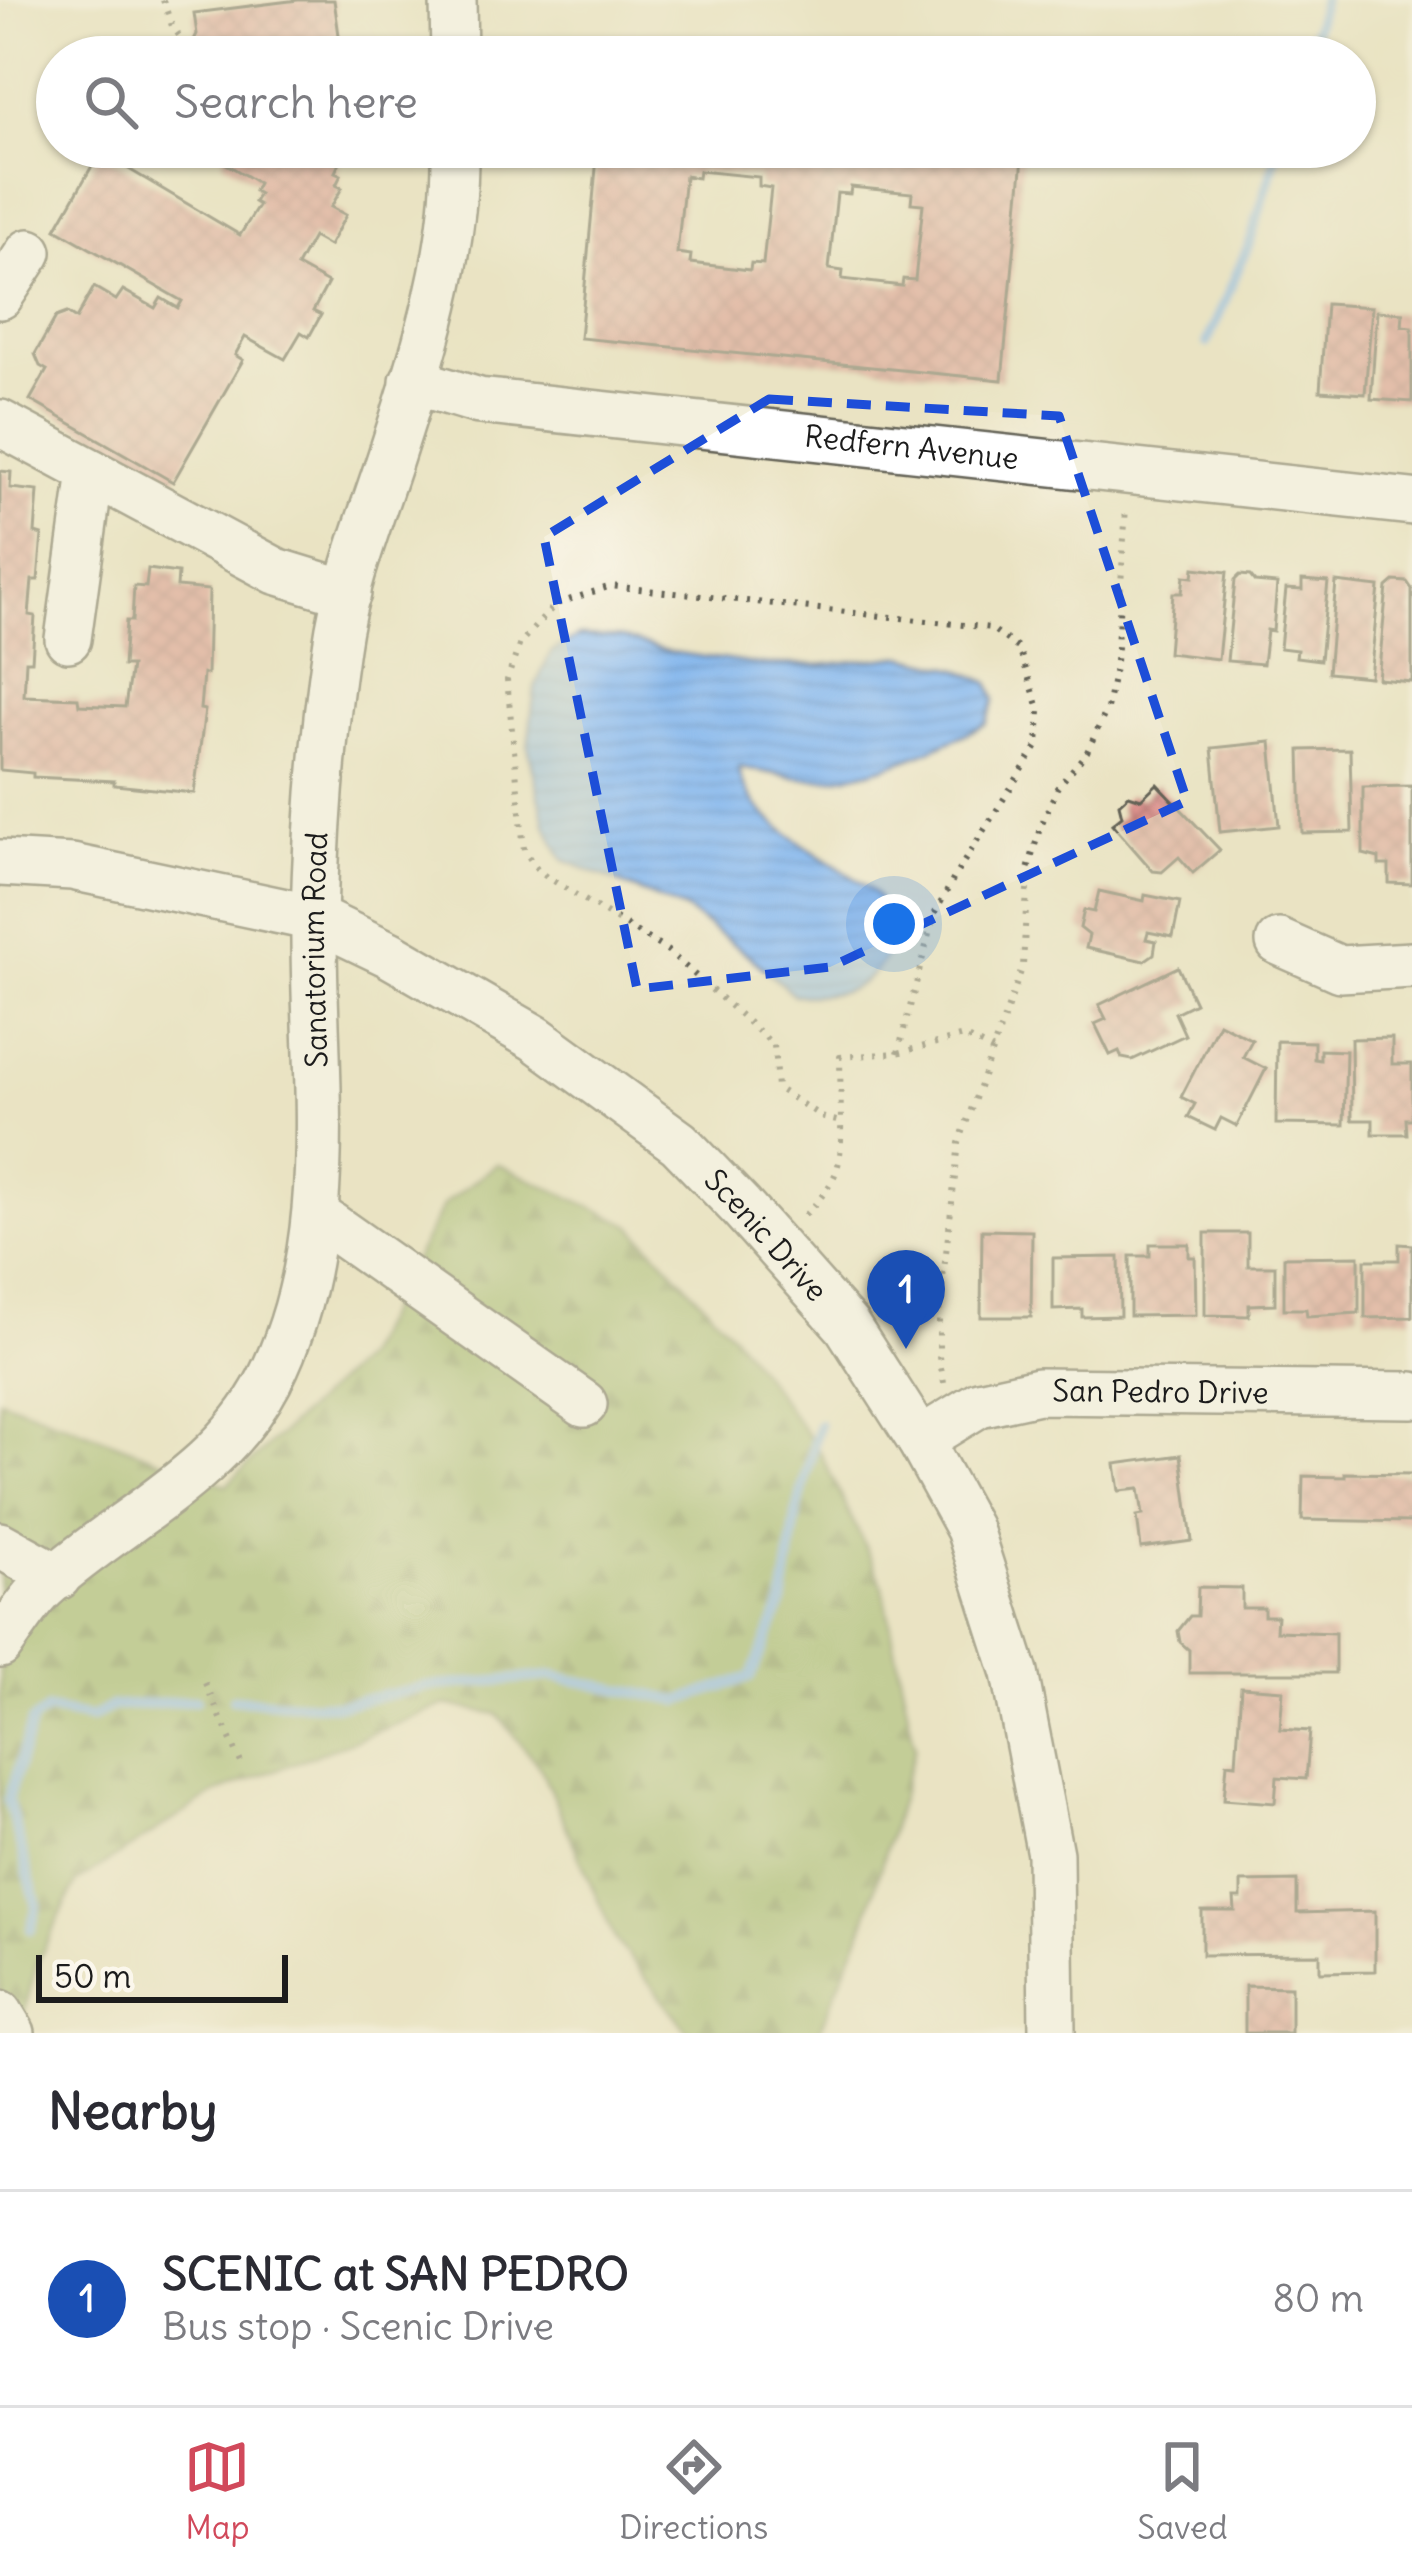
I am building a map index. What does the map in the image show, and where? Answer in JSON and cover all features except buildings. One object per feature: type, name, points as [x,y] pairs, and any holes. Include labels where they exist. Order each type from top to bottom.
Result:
[{"type":"street","points":[[453,0],[454,36]]},
{"type":"street","name":"Sanatorium Road","points":[[0,1645],[41,1589],[146,1512],[230,1439],[268,1382],[298,1306],[316,1215],[314,918],[336,644],[438,295],[455,168]]},
{"type":"street","points":[[0,296],[29,252]]},
{"type":"street","name":"Redfern Avenue","points":[[413,382],[479,401],[1412,502]]},
{"type":"street","points":[[0,423],[276,571],[348,593]]},
{"type":"street","points":[[68,639],[92,472]]},
{"type":"street","name":"Scenic Drive","points":[[0,863],[72,867],[314,918],[388,954],[536,1038],[679,1143],[847,1326],[920,1440],[969,1529],[1016,1673],[1049,1854],[1052,2033]]},
{"type":"street","points":[[1279,942],[1340,969],[1412,965]]},
{"type":"street","points":[[316,1215],[584,1404]]},
{"type":"street","name":"San Pedro Drive","points":[[920,1440],[980,1404],[1038,1391],[1412,1395]]},
{"type":"street","points":[[0,1545],[58,1577]]},
{"type":"street","points":[[0,2013],[12,2033]]},
{"type":"path","points":[[163,0],[179,36]]},
{"type":"path","points":[[947,1395],[939,1357],[939,1312],[959,1143],[1023,966],[1028,870],[1040,828],[1057,788],[1087,752],[1107,709],[1116,662],[1128,473]]},
{"type":"path","points":[[841,1122],[824,1118],[777,1088],[773,1045],[668,951],[539,872],[524,850],[507,680],[520,643],[556,604],[611,586],[991,628],[1019,649],[1040,711],[1038,745],[934,915],[898,1053]]},
{"type":"path","points":[[805,1215],[842,1161],[840,1057],[898,1053],[962,1036],[994,1051]]},
{"type":"path","points":[[205,1683],[242,1765]]},
{"type":"highlighted area","points":[[769,399],[1059,416],[1187,801],[830,967],[637,989],[544,537]]},
{"type":"green space","points":[[497,1164],[631,1225],[735,1337],[820,1452],[882,1582],[915,1747],[864,1925],[818,2033],[689,2033],[615,1939],[541,1769],[497,1714],[446,1705],[215,1793],[76,1883],[37,1963],[19,2033],[0,2033],[0,1399],[226,1485],[361,1359],[444,1204]]},
{"type":"water","points":[[579,636],[622,638],[670,652],[753,664],[821,665],[902,656],[958,669],[989,683],[995,700],[986,724],[893,764],[822,779],[739,767],[744,786],[772,821],[868,888],[882,904],[897,936],[868,978],[846,991],[794,995],[746,953],[685,910],[563,860],[545,823],[528,746],[535,687],[551,652]]},
{"type":"waterway","points":[[1312,36],[1323,0]]},
{"type":"waterway","points":[[1207,343],[1251,239],[1273,168]]},
{"type":"waterway","points":[[233,1699],[337,1705],[425,1687],[552,1676],[679,1701],[751,1677],[783,1603],[796,1516],[819,1424]]},
{"type":"waterway","points":[[31,1929],[37,1906],[8,1800],[32,1721],[48,1710],[91,1718],[110,1707],[196,1700]]},
{"type":"place","name":"SCENIC at SAN PEDRO","points":[[906,1349]]}]
